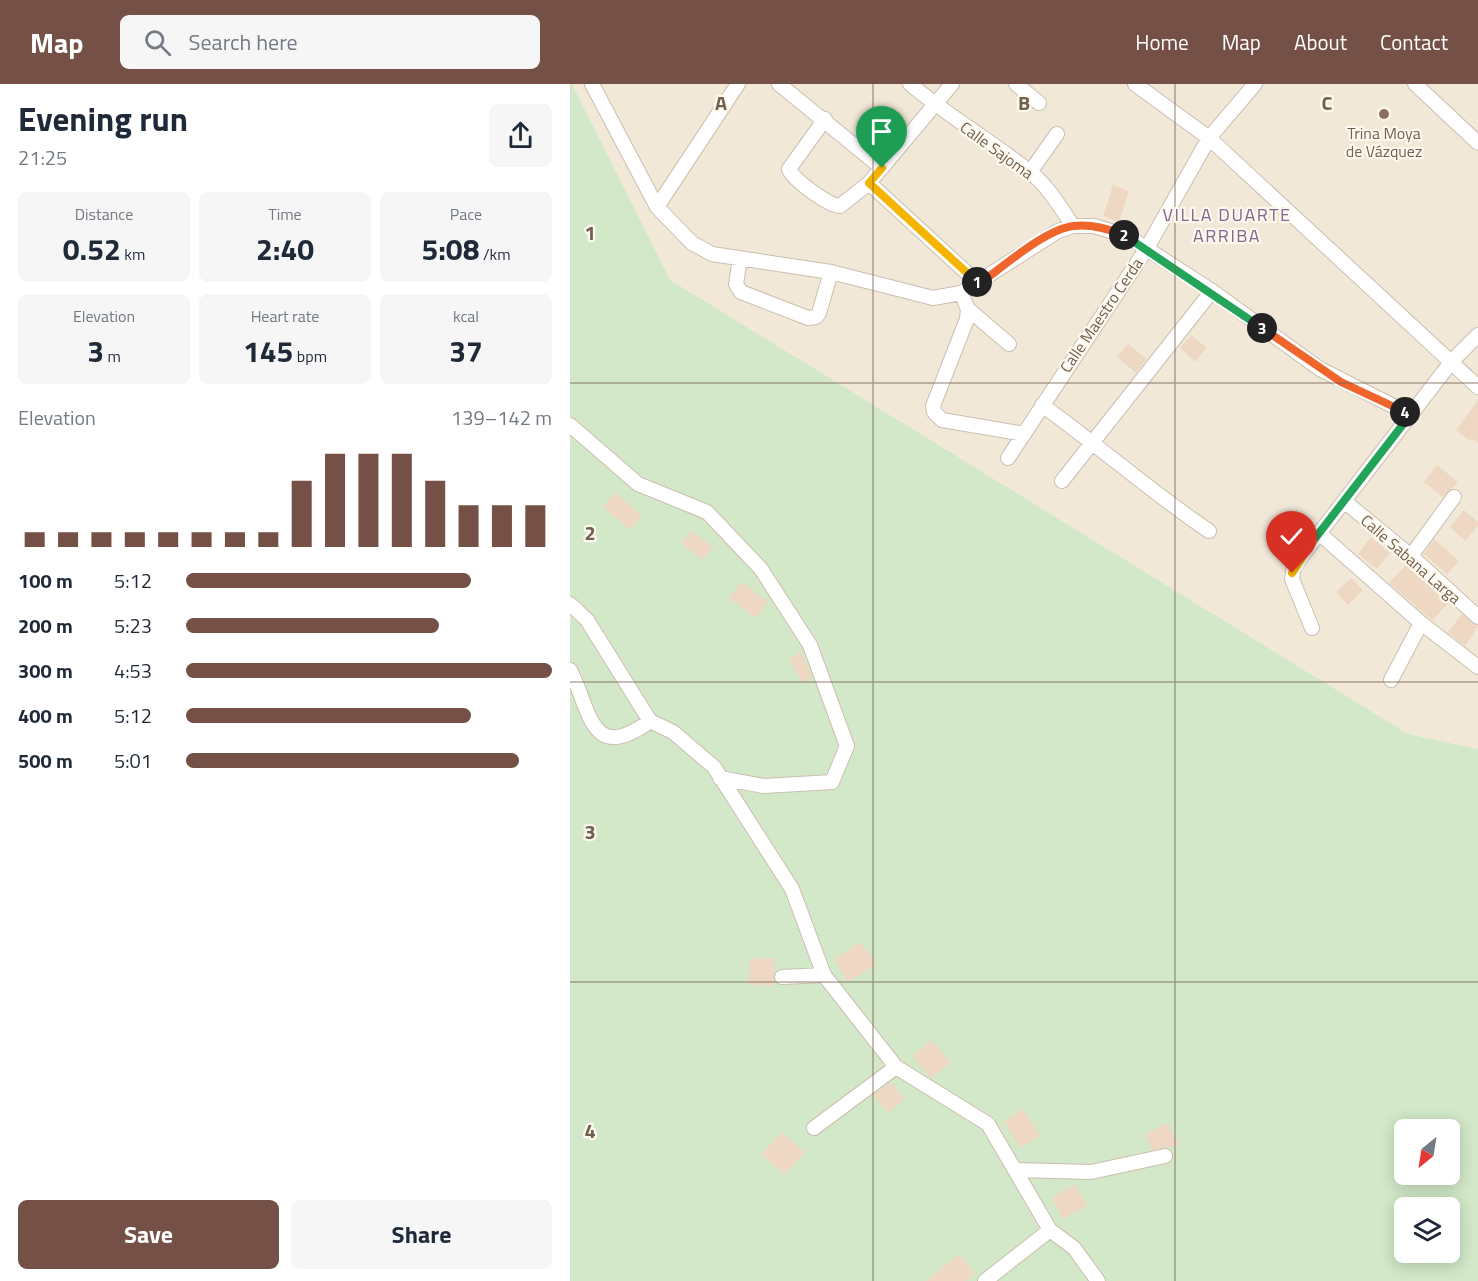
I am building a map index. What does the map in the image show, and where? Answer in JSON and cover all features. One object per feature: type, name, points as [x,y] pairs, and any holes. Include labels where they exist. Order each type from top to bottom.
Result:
[{"type":"street","points":[[592,84],[657,207],[692,243],[712,254],[831,272],[933,298],[961,293],[979,284],[1045,238],[1073,226],[1094,226],[1127,236],[1212,291],[1320,369],[1411,414]]},
{"type":"street","points":[[657,207],[738,84]]},
{"type":"street","points":[[779,84],[825,119],[882,168]]},
{"type":"street","name":"Calle Sajoma","points":[[910,84],[935,105],[1030,172],[1046,188],[1073,226]]},
{"type":"street","points":[[825,119],[792,163],[790,174],[835,206],[845,203],[869,183],[951,84]]},
{"type":"street","points":[[1016,84],[1039,103]]},
{"type":"street","points":[[1135,84],[1209,138],[1478,387]]},
{"type":"street","name":"Calle Maestro Cerda","points":[[1008,458],[1147,248],[1209,138],[1255,84]]},
{"type":"street","points":[[1415,84],[1478,143]]},
{"type":"street","points":[[1030,172],[1057,134]]},
{"type":"street","points":[[869,183],[979,284]]},
{"type":"street","points":[[740,259],[736,284],[741,292],[808,318],[816,317],[819,313],[831,272]]},
{"type":"street","points":[[1062,481],[1212,291]]},
{"type":"street","points":[[961,293],[968,309],[1009,344]]},
{"type":"street","points":[[968,309],[965,329],[933,406],[934,412],[942,420],[1024,434]]},
{"type":"street","points":[[1312,628],[1292,579],[1292,573],[1319,533],[1411,414],[1452,362],[1478,335]]},
{"type":"street","points":[[1042,405],[1094,443],[1139,482],[1209,531]]},
{"type":"street","points":[[570,425],[638,484],[707,512],[760,569],[810,645],[847,746],[832,782],[764,786],[720,778]]},
{"type":"street","points":[[1411,556],[1454,496]]},
{"type":"street","name":"Calle Sabana Larga","points":[[1344,501],[1411,556],[1478,617]]},
{"type":"street","points":[[1319,533],[1421,623],[1478,667]]},
{"type":"street","points":[[571,606],[587,620],[650,721],[673,732],[714,767],[792,889],[824,975],[896,1067],[988,1124],[1050,1230],[1074,1248],[1098,1281]]},
{"type":"street","points":[[1391,680],[1421,623]]},
{"type":"street","points":[[570,670],[579,686],[588,718],[600,733],[617,738],[631,735],[650,721]]},
{"type":"street","points":[[782,977],[824,975]]},
{"type":"street","points":[[814,1128],[896,1067]]},
{"type":"street","points":[[1015,1170],[1091,1173],[1165,1156]]},
{"type":"street","points":[[985,1281],[1050,1230]]},
{"type":"shaded area","points":[[572,84],[1478,84],[1478,749],[1408,734],[669,280]]},
{"type":"green space","points":[[570,84],[670,280],[1408,734],[1478,749],[1478,1281],[570,1281]]},
{"type":"building","points":[[1113,185],[1129,191],[1119,222],[1103,216]]},
{"type":"building","points":[[1191,335],[1207,348],[1195,362],[1180,348]]},
{"type":"building","points":[[1128,344],[1147,359],[1136,373],[1117,357]]},
{"type":"building","points":[[1478,400],[1478,443],[1472,439],[1470,441],[1456,430]]},
{"type":"building","points":[[1437,465],[1458,482],[1443,497],[1424,482]]},
{"type":"building","points":[[615,493],[642,516],[630,530],[603,507]]},
{"type":"building","points":[[1464,510],[1478,522],[1478,526],[1465,541],[1450,527]]},
{"type":"building","points":[[691,531],[713,547],[703,560],[681,544]]},
{"type":"building","points":[[1371,537],[1390,553],[1377,569],[1358,554]]},
{"type":"building","points":[[1434,539],[1459,561],[1447,574],[1424,554]]},
{"type":"building","points":[[1406,565],[1448,604],[1432,620],[1389,583]]},
{"type":"building","points":[[1351,578],[1363,590],[1348,605],[1336,592]]},
{"type":"building","points":[[741,582],[768,602],[756,618],[729,598]]},
{"type":"building","points":[[1462,614],[1478,626],[1465,646],[1448,632]]},
{"type":"building","points":[[801,652],[812,677],[802,683],[789,659]]},
{"type":"building","points":[[861,942],[876,965],[848,982],[834,959]]},
{"type":"building","points":[[750,958],[775,959],[773,986],[748,985]]},
{"type":"building","points":[[931,1040],[951,1062],[931,1078],[912,1056]]},
{"type":"building","points":[[891,1082],[905,1099],[888,1113],[873,1095]]},
{"type":"building","points":[[1023,1109],[1040,1136],[1020,1148],[1004,1121]]},
{"type":"building","points":[[1168,1123],[1179,1145],[1152,1150],[1145,1135]]},
{"type":"building","points":[[782,1132],[805,1153],[784,1175],[761,1154]]},
{"type":"building","points":[[1075,1184],[1087,1206],[1063,1219],[1051,1198]]},
{"type":"building","points":[[959,1254],[975,1273],[966,1281],[926,1281]]},
{"type":"place","name":"Trina Moya de Vázquez","points":[[1384,114]]},
{"type":"district","name":"VILLA DUARTE ARRIBA","points":[[1227,225]]},
{"type":"route","points":[[882,168],[869,183],[979,284],[1058,231],[1073,226],[1094,226],[1110,230],[1127,236],[1147,248],[1341,382],[1411,414],[1294,566],[1292,573]]}]
